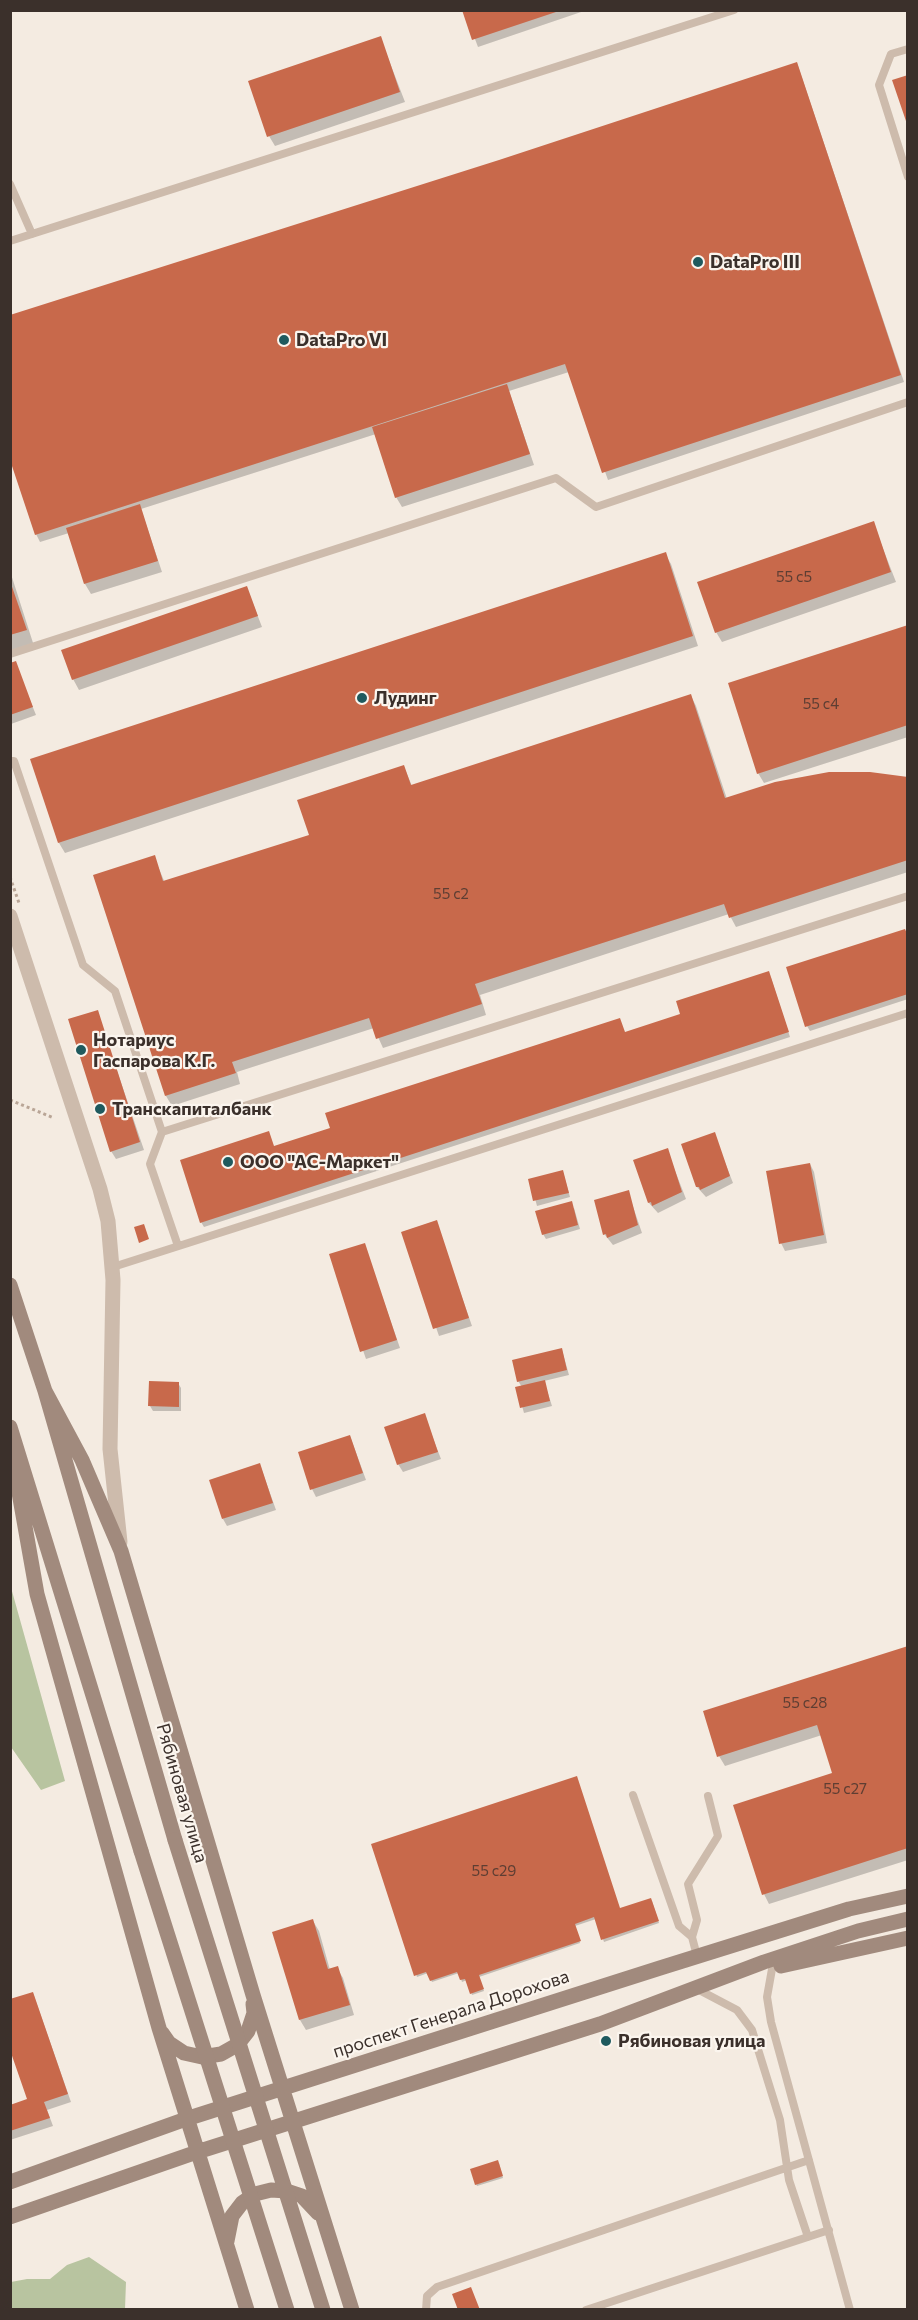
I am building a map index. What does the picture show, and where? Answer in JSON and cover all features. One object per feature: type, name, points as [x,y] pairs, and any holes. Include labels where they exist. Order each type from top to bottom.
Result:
[{"type":"main road","name":"Рябиновая улица","points":[[10,1285],[45,1392],[175,1840],[323,2310]]},
{"type":"main road","points":[[45,1392],[82,1460],[121,1551],[253,1995],[352,2310]]},
{"type":"main road","points":[[10,1427],[141,1851],[287,2310]]},
{"type":"main road","points":[[10,1442],[37,1594],[159,2028],[247,2310]]},
{"type":"main road","name":"проспект Генерала Дорохова","points":[[10,2182],[186,2119],[697,1956],[849,1909],[908,1896]]},
{"type":"main road","points":[[10,2217],[197,2152],[600,2024],[764,1962],[858,1931],[908,1919]]},
{"type":"main road","points":[[663,2000],[772,1969],[908,1938]]},
{"type":"main road","points":[[159,2028],[169,2043],[184,2053],[202,2057],[220,2054],[237,2045],[248,2031],[254,2013],[253,1995]]},
{"type":"main road","points":[[226,2247],[227,2230],[232,2216],[249,2199],[271,2190],[287,2191],[302,2196],[323,2220]]},
{"type":"street","points":[[10,916],[100,1189],[108,1221],[113,1267],[110,1449],[113,1499],[121,1551]]},
{"type":"lane","points":[[10,241],[734,10]]},
{"type":"lane","points":[[908,49],[891,54],[879,84],[908,177]]},
{"type":"lane","points":[[10,184],[32,234]]},
{"type":"lane","points":[[10,654],[556,478],[597,507],[908,402]]},
{"type":"lane","points":[[10,761],[14,761],[83,965],[115,991],[162,1132],[150,1164],[178,1246]]},
{"type":"lane","points":[[162,1132],[908,896]]},
{"type":"lane","points":[[113,1267],[908,1013]]},
{"type":"lane","points":[[633,1795],[680,1926],[692,1938],[697,1956]]},
{"type":"lane","points":[[692,1938],[697,1920],[688,1884],[718,1836],[708,1796]]},
{"type":"lane","points":[[772,1969],[767,1997],[771,2022],[850,2310]]},
{"type":"lane","points":[[699,1990],[735,2008],[747,2019],[752,2030],[780,2120],[789,2180],[808,2237]]},
{"type":"lane","points":[[426,2310],[427,2296],[437,2287],[809,2160]]},
{"type":"lane","points":[[586,2310],[829,2230]]},
{"type":"path","points":[[10,1100],[54,1118]]},
{"type":"green space","points":[[10,1584],[65,1781],[41,1790],[11,1747]]},
{"type":"green space","points":[[89,2257],[126,2282],[125,2309],[11,2309],[11,2282],[50,2279],[67,2265]]},
{"type":"building","points":[[462,10],[559,10],[559,11],[472,40]]},
{"type":"building","points":[[381,36],[400,92],[267,137],[248,81]]},
{"type":"building","points":[[797,62],[901,375],[602,473],[565,364],[35,535],[10,460],[10,315],[499,160]]},
{"type":"building","points":[[908,75],[908,124],[907,124],[892,80]]},
{"type":"building","points":[[507,384],[530,454],[395,498],[372,427]]},
{"type":"building","points":[[140,504],[158,561],[84,584],[66,528]]},
{"type":"building","points":[[874,521],[891,572],[715,633],[697,582]]},
{"type":"building","name":"Лудинг","points":[[666,552],[693,636],[58,843],[30,759]]},
{"type":"building","points":[[10,581],[27,630],[10,635]]},
{"type":"building","points":[[247,586],[258,616],[72,680],[61,650]]},
{"type":"building","points":[[908,625],[908,725],[757,774],[728,683]]},
{"type":"building","points":[[16,661],[33,707],[10,715],[10,663]]},
{"type":"building","points":[[691,694],[725,798],[775,782],[829,772],[870,772],[908,777],[908,860],[729,918],[724,904],[475,984],[482,1004],[376,1039],[369,1018],[232,1062],[236,1073],[165,1096],[93,875],[155,855],[163,881],[309,835],[297,800],[404,765],[411,785]]},
{"type":"building","points":[[905,929],[908,936],[908,994],[805,1027],[786,967]]},
{"type":"building","points":[[769,971],[789,1032],[200,1223],[180,1160],[269,1131],[274,1146],[330,1128],[325,1113],[620,1018],[625,1032],[680,1014],[676,1001]]},
{"type":"building","points":[[98,1010],[140,1142],[110,1152],[68,1019]]},
{"type":"building","points":[[715,1132],[730,1176],[700,1190],[696,1187],[681,1144]]},
{"type":"building","points":[[668,1148],[682,1192],[652,1206],[651,1202],[648,1203],[633,1160]]},
{"type":"building","points":[[810,1163],[824,1235],[779,1244],[766,1171]]},
{"type":"building","points":[[563,1170],[569,1193],[533,1201],[528,1179]]},
{"type":"building","points":[[629,1190],[638,1225],[607,1238],[606,1234],[603,1235],[594,1200]]},
{"type":"building","points":[[572,1201],[578,1225],[542,1235],[535,1211]]},
{"type":"building","points":[[437,1220],[469,1318],[433,1329],[401,1232]]},
{"type":"building","points":[[144,1224],[149,1239],[139,1243],[134,1227]]},
{"type":"building","points":[[365,1243],[397,1340],[360,1352],[329,1254]]},
{"type":"building","points":[[562,1348],[567,1370],[517,1382],[512,1360]]},
{"type":"building","points":[[545,1380],[550,1401],[520,1408],[515,1387]]},
{"type":"building","points":[[149,1381],[179,1382],[179,1407],[148,1406]]},
{"type":"building","points":[[425,1413],[438,1452],[397,1465],[384,1427]]},
{"type":"building","points":[[350,1435],[363,1473],[310,1490],[298,1452]]},
{"type":"building","points":[[260,1463],[273,1503],[222,1519],[209,1480]]},
{"type":"building","points":[[908,1646],[908,1848],[762,1895],[733,1805],[832,1773],[817,1725],[717,1757],[703,1711]]},
{"type":"building","points":[[577,1776],[620,1908],[651,1898],[659,1921],[601,1940],[594,1917],[575,1924],[581,1941],[479,1975],[484,1989],[470,1994],[465,1979],[460,1980],[457,1972],[430,1981],[426,1972],[414,1976],[371,1844]]},
{"type":"building","points":[[313,1919],[328,1969],[338,1966],[350,2005],[299,2020],[272,1932]]},
{"type":"building","points":[[33,1992],[68,2094],[44,2102],[50,2118],[10,2131],[10,2105],[27,2099],[10,2050],[10,1999]]},
{"type":"building","points":[[498,2160],[503,2176],[475,2185],[470,2169]]},
{"type":"building","points":[[471,2287],[480,2310],[458,2310],[452,2294]]},
{"type":"place","name":"DataPro III","points":[[698,262]]},
{"type":"place","name":"DataPro VI","points":[[284,340]]},
{"type":"place","name":"Лудинг","points":[[362,698]]},
{"type":"place","name":"Нотариус Гаспарова К.Г.","points":[[81,1050]]},
{"type":"place","name":"Транскапиталбанк","points":[[100,1109]]},
{"type":"place","name":"ООО \"АС-Маркет\"","points":[[228,1162]]},
{"type":"place","name":"Рябиновая улица","points":[[606,2041]]}]
